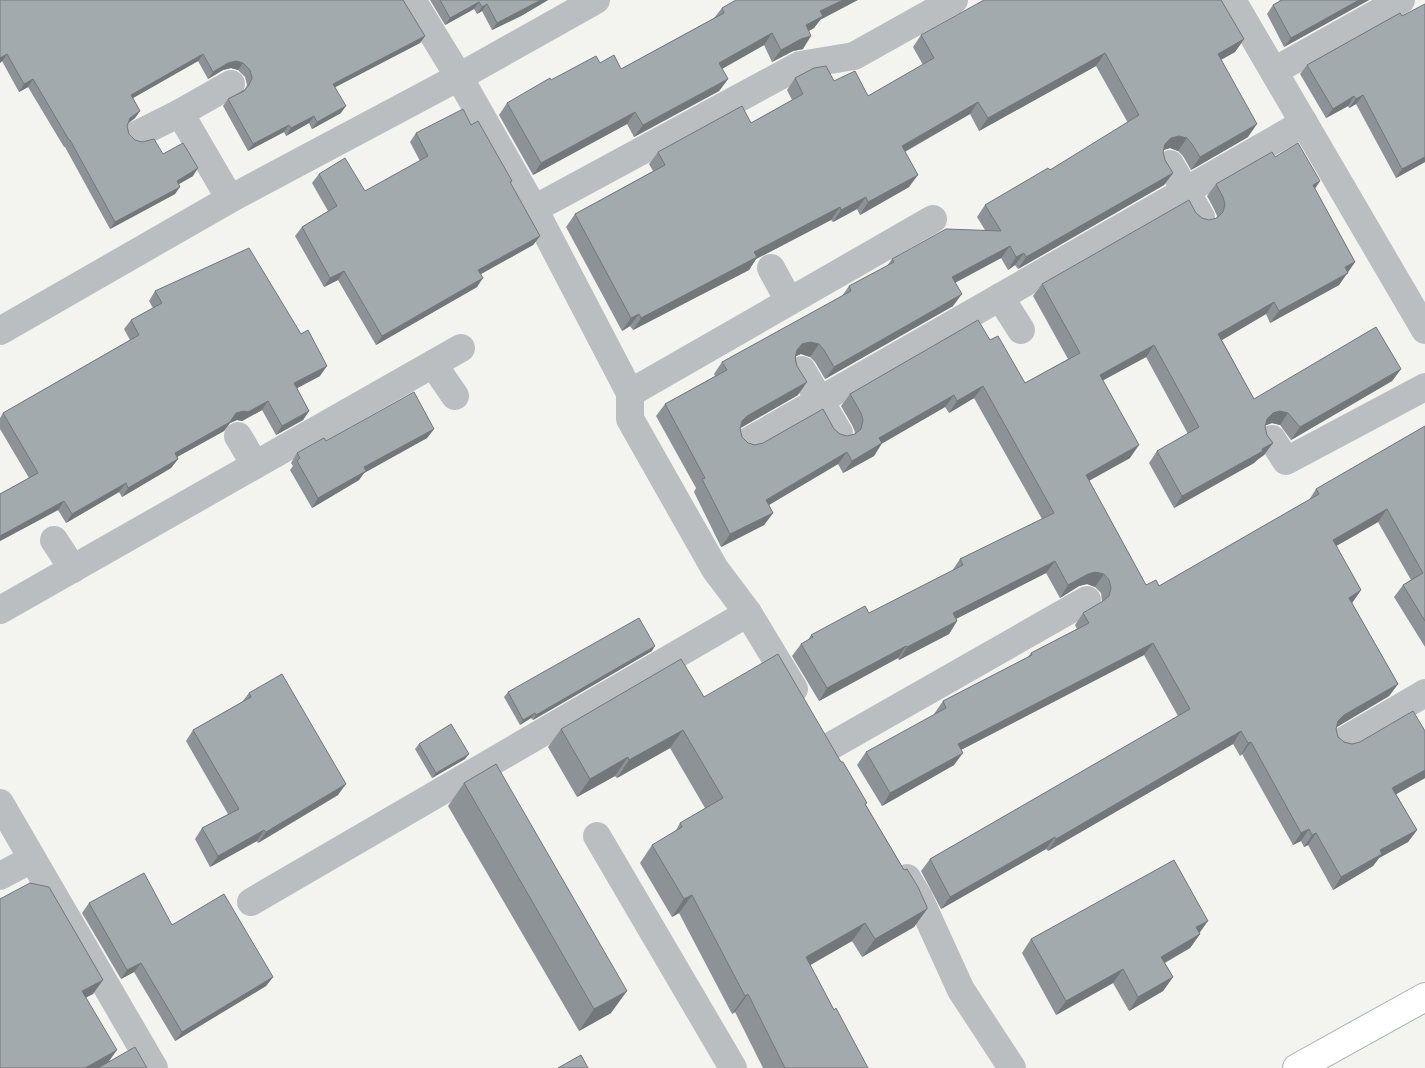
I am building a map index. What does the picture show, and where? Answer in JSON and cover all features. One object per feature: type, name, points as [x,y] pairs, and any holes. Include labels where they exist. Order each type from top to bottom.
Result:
[{"type":"main road","points":[[1297,1068],[1425,997]]},
{"type":"street","points":[[412,0],[459,77],[534,209],[630,393],[630,419],[714,569],[748,613],[844,772]]},
{"type":"street","points":[[0,331],[230,199],[459,77],[596,0]]},
{"type":"street","points":[[534,209],[800,65],[854,56],[954,0]]},
{"type":"street","points":[[1232,0],[1425,330]]},
{"type":"street","points":[[1274,71],[1401,0]]},
{"type":"street","points":[[138,134],[231,84]]},
{"type":"street","points":[[180,113],[230,199]]},
{"type":"street","points":[[747,442],[1304,123]]},
{"type":"street","points":[[1170,164],[1201,217]]},
{"type":"street","points":[[630,393],[933,218]]},
{"type":"street","points":[[770,268],[789,302]]},
{"type":"street","points":[[1000,297],[1021,330]]},
{"type":"street","points":[[0,610],[461,348]]},
{"type":"street","points":[[433,364],[454,396]]},
{"type":"street","points":[[802,370],[839,433]]},
{"type":"street","points":[[1272,438],[1286,461],[1425,387]]},
{"type":"street","points":[[238,436],[255,465]]},
{"type":"street","points":[[54,540],[73,569]]},
{"type":"street","points":[[819,730],[1087,600]]},
{"type":"street","points":[[251,902],[748,613]]},
{"type":"street","points":[[1343,741],[1425,693]]},
{"type":"street","points":[[0,803],[154,1068]]},
{"type":"street","points":[[597,836],[733,1068]]},
{"type":"street","points":[[894,856],[919,898],[961,990],[1012,1068]]},
{"type":"street","points":[[0,876],[32,858]]},
{"type":"building","points":[[0,0],[403,0],[425,36],[333,84],[346,106],[317,122],[314,116],[291,128],[289,125],[253,144],[228,99],[244,91],[252,78],[250,70],[243,63],[236,61],[228,63],[213,72],[203,54],[131,95],[140,111],[130,118],[127,126],[129,134],[135,140],[142,142],[154,139],[163,154],[183,143],[198,168],[177,181],[180,187],[115,222],[70,140],[33,79],[24,84],[7,54],[0,58]]},
{"type":"building","points":[[440,0],[541,0],[497,23],[487,4],[482,7],[479,2],[450,18]]},
{"type":"building","points":[[736,0],[843,0],[820,11],[823,16],[806,25],[811,36],[801,39],[781,50],[772,33],[719,63],[728,79],[643,125],[635,112],[541,163],[507,103],[550,78],[551,80],[596,56],[600,63],[614,55],[621,69],[724,13],[722,8]]},
{"type":"building","points":[[984,0],[1221,0],[1244,39],[1218,54],[1257,124],[1200,157],[1187,138],[1179,136],[1171,138],[1165,144],[1163,152],[1165,160],[1173,173],[1026,257],[1024,253],[1016,257],[1010,246],[952,277],[962,294],[834,367],[819,344],[810,342],[802,344],[797,350],[795,358],[797,366],[807,382],[747,416],[742,421],[740,429],[742,437],[748,443],[755,445],[763,443],[823,409],[834,429],[840,434],[847,436],[855,434],[861,429],[863,420],[850,394],[978,320],[990,340],[998,336],[1025,383],[1080,353],[1042,284],[1189,200],[1196,213],[1202,218],[1209,220],[1217,218],[1223,212],[1225,204],[1216,184],[1272,152],[1275,157],[1298,143],[1320,181],[1313,185],[1355,262],[1345,267],[1348,273],[1279,311],[1274,302],[1218,334],[1254,399],[1376,327],[1401,369],[1300,427],[1288,413],[1280,411],[1273,413],[1267,419],[1265,427],[1267,435],[1273,443],[1262,449],[1263,451],[1182,496],[1157,451],[1199,427],[1154,345],[1100,375],[1139,445],[1086,475],[1146,585],[1156,580],[1159,586],[1319,494],[1316,489],[1425,426],[1425,621],[1403,585],[1423,573],[1387,509],[1333,540],[1361,590],[1349,598],[1398,684],[1344,715],[1338,721],[1336,729],[1338,737],[1344,742],[1352,744],[1360,742],[1413,711],[1425,731],[1425,770],[1392,788],[1417,830],[1380,850],[1382,854],[1341,877],[1316,833],[1312,835],[1309,829],[1301,833],[1251,742],[1248,743],[1241,731],[1056,839],[1055,837],[950,897],[930,859],[1190,709],[1153,643],[958,744],[963,753],[890,793],[866,752],[946,708],[943,701],[1089,623],[1083,613],[1109,596],[1111,588],[1109,580],[1104,574],[1095,572],[1068,585],[1055,561],[953,613],[957,621],[827,688],[801,644],[813,637],[811,635],[865,606],[869,613],[963,565],[960,559],[1054,513],[983,386],[957,401],[954,395],[879,438],[882,443],[852,461],[847,452],[766,500],[773,513],[730,534],[702,479],[705,478],[665,404],[727,370],[722,362],[851,291],[849,286],[894,262],[892,259],[946,229],[1001,231],[985,205],[1048,168],[1050,170],[1139,115],[1105,53],[988,118],[978,102],[902,146],[918,175],[868,202],[866,197],[841,210],[840,207],[754,252],[757,257],[641,318],[639,314],[631,318],[575,214],[665,165],[658,152],[742,106],[751,123],[803,94],[795,78],[814,68],[826,66],[834,81],[855,71],[868,96],[934,58],[921,35]]},
{"type":"building","points":[[1282,0],[1359,0],[1291,38],[1273,5]]},
{"type":"building","points":[[1425,4],[1425,157],[1402,169],[1363,95],[1356,99],[1354,96],[1333,109],[1307,65],[1400,13],[1402,16]]},
{"type":"building","points":[[463,109],[471,125],[478,121],[540,236],[478,270],[483,278],[382,336],[344,271],[330,278],[302,227],[337,206],[319,174],[345,158],[365,191],[428,156],[416,133]]},
{"type":"building","points":[[249,248],[301,334],[308,330],[327,366],[294,383],[309,411],[282,426],[268,401],[248,412],[236,413],[230,422],[175,453],[178,459],[128,488],[126,483],[72,514],[64,501],[0,536],[0,494],[38,473],[3,413],[139,335],[131,320],[162,303],[155,291]]},
{"type":"building","points":[[414,392],[434,429],[364,467],[366,471],[318,498],[297,461],[300,458],[297,453],[324,438],[326,441]]},
{"type":"building","points":[[639,618],[655,646],[536,715],[535,713],[523,720],[508,692]]},
{"type":"building","points":[[778,654],[867,803],[865,804],[904,870],[907,869],[918,887],[927,907],[927,909],[875,939],[865,923],[806,957],[868,1068],[785,1068],[748,994],[745,996],[692,895],[684,899],[652,845],[682,827],[680,823],[723,798],[683,730],[629,760],[628,757],[590,779],[561,729],[681,659],[704,697]]},
{"type":"building","points":[[282,674],[346,784],[266,832],[264,830],[218,856],[202,828],[239,809],[193,730],[251,697],[249,693]]},
{"type":"building","points":[[451,724],[469,754],[436,773],[419,744]]},
{"type":"building","points":[[496,764],[627,991],[594,1009],[464,783]]},
{"type":"building","points":[[1174,860],[1208,921],[1196,927],[1200,934],[1161,957],[1173,977],[1138,997],[1123,969],[1066,1001],[1031,939]]},
{"type":"building","points":[[144,873],[172,925],[224,894],[273,977],[182,1032],[141,963],[127,970],[89,903]]},
{"type":"building","points":[[30,883],[49,887],[103,980],[82,991],[117,1050],[85,1068],[0,1068],[0,899]]},
{"type":"building","points":[[135,1047],[147,1068],[98,1068]]},
{"type":"building","points":[[581,1055],[588,1068],[558,1068]]}]
